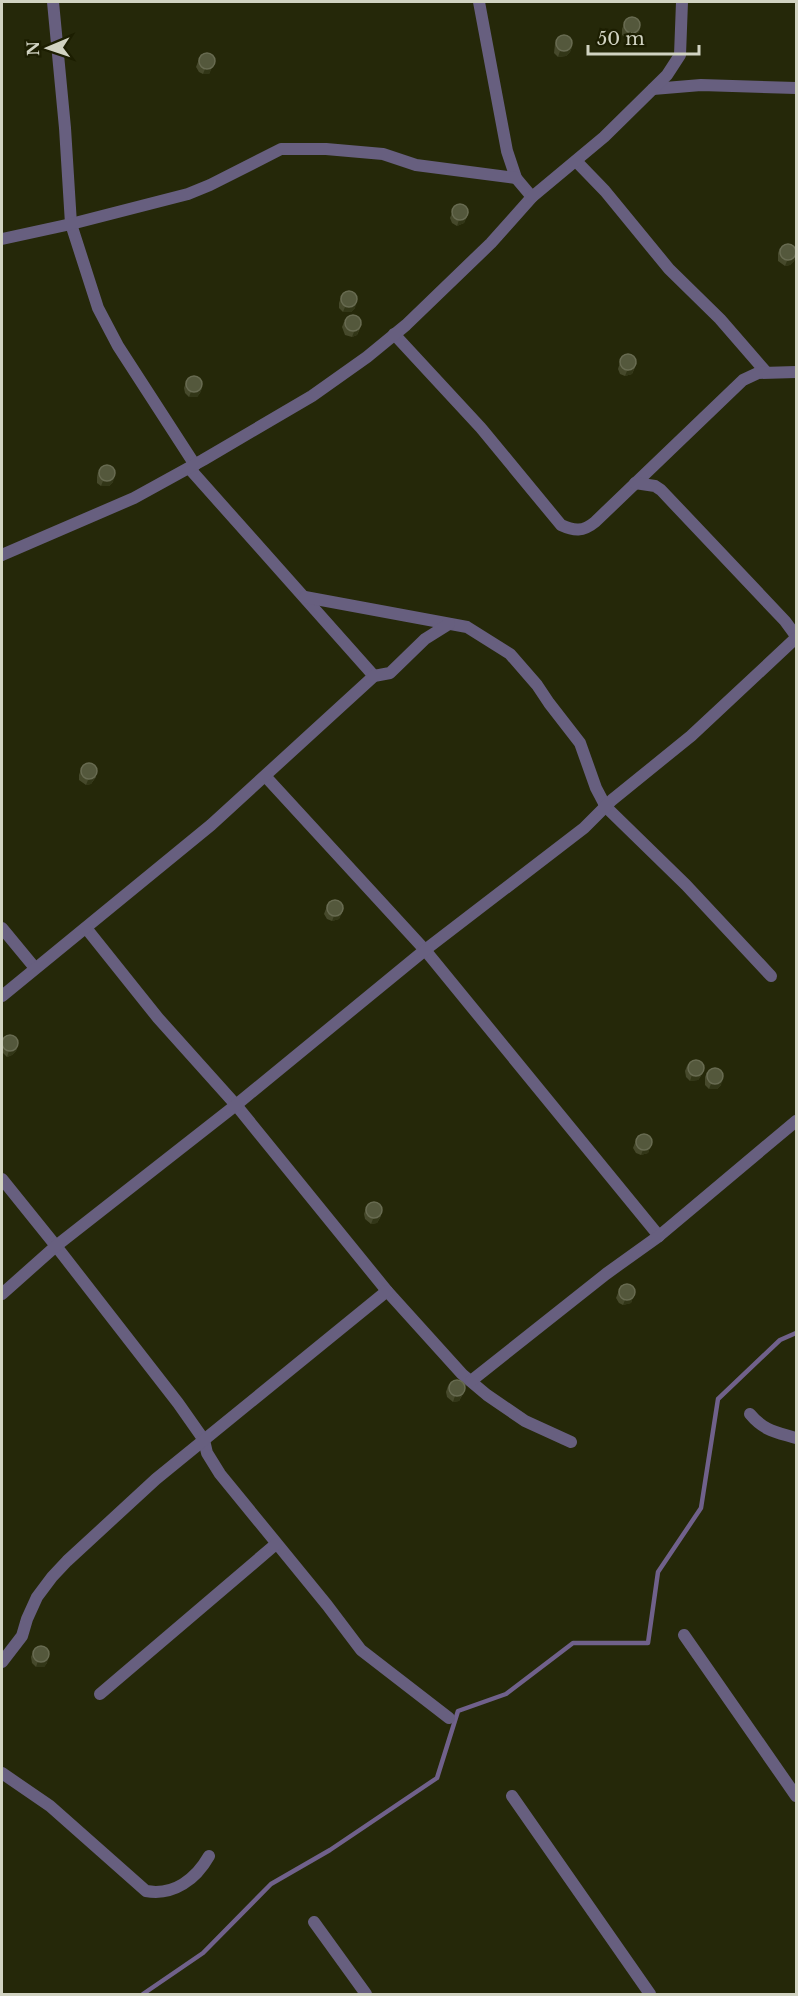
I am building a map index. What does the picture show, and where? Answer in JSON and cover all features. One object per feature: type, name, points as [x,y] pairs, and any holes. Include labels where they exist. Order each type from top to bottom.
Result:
[{"type":"street","points":[[53,2],[71,224],[98,308],[118,346],[192,466],[374,676]]},
{"type":"street","points":[[479,2],[507,151],[516,178],[532,197]]},
{"type":"street","points":[[2,555],[134,498],[312,396],[367,357],[491,243],[532,197],[604,137],[672,69],[680,55],[682,2]]},
{"type":"street","points":[[653,89],[701,85],[796,88]]},
{"type":"street","points":[[2,239],[188,194],[210,186],[281,149],[326,149],[383,154],[416,165],[516,178]]},
{"type":"street","points":[[576,161],[605,191],[669,269],[720,319],[766,372]]},
{"type":"street","points":[[394,334],[481,428],[561,525],[576,530],[589,527],[743,380],[751,375],[766,372],[796,372]]},
{"type":"street","points":[[2,1294],[56,1246],[236,1105],[425,950],[584,828],[683,743],[796,637],[785,621],[661,490],[655,486],[635,483]]},
{"type":"street","points":[[305,597],[467,627],[510,654],[524,668],[580,742],[596,788],[606,807],[686,885],[771,976]]},
{"type":"street","points":[[2,996],[266,777],[374,676],[390,674],[425,639],[448,624]]},
{"type":"street","points":[[266,777],[425,950],[659,1236]]},
{"type":"street","points":[[2,928],[35,968]]},
{"type":"street","points":[[86,928],[158,1018],[236,1105],[387,1291],[471,1382],[525,1421],[571,1442]]},
{"type":"street","points":[[471,1382],[606,1274],[659,1236],[796,1122]]},
{"type":"street","points":[[2,1179],[178,1403],[204,1440],[207,1453],[220,1474],[362,1650],[449,1718]]},
{"type":"street","points":[[2,1662],[22,1636],[37,1597],[52,1577],[143,1489],[387,1291]]},
{"type":"street","points":[[750,1414],[758,1425],[796,1438]]},
{"type":"street","points":[[100,1694],[276,1544]]},
{"type":"street","points":[[684,1635],[796,1796]]},
{"type":"street","points":[[2,1773],[50,1806],[146,1891],[163,1892],[183,1884],[201,1870],[209,1856]]},
{"type":"street","points":[[512,1796],[650,1995]]},
{"type":"street","points":[[314,1922],[366,1995]]},
{"type":"building","points":[[632,17],[638,19],[640,25],[638,31],[632,33],[626,31],[624,25],[626,19]]},
{"type":"building","points":[[561,35],[567,35],[572,43],[570,49],[561,51],[556,46],[556,40]]},
{"type":"building","points":[[204,53],[210,53],[215,61],[213,67],[204,69],[199,64],[199,58]]},
{"type":"building","points":[[457,204],[463,204],[468,212],[466,218],[457,220],[452,215],[452,209]]},
{"type":"building","points":[[785,244],[791,244],[796,252],[794,258],[785,260],[780,255],[780,249]]},
{"type":"building","points":[[346,291],[352,291],[357,299],[355,305],[346,307],[341,302],[341,296]]},
{"type":"building","points":[[350,315],[356,315],[361,323],[359,329],[350,331],[345,326],[345,320]]},
{"type":"building","points":[[625,354],[631,354],[636,362],[634,368],[625,370],[620,365],[620,359]]},
{"type":"building","points":[[191,376],[197,376],[202,384],[200,390],[191,392],[186,387],[186,381]]},
{"type":"building","points":[[104,465],[110,465],[115,473],[113,479],[104,481],[99,476],[99,470]]},
{"type":"building","points":[[86,763],[92,763],[97,771],[95,777],[86,779],[81,774],[81,768]]},
{"type":"building","points":[[332,900],[338,900],[343,908],[341,914],[332,916],[327,911],[327,905]]},
{"type":"building","points":[[7,1035],[13,1035],[18,1043],[16,1049],[7,1051],[2,1046],[2,1040]]},
{"type":"building","points":[[693,1060],[699,1060],[704,1068],[702,1074],[693,1076],[688,1071],[688,1065]]},
{"type":"building","points":[[712,1068],[718,1068],[723,1076],[721,1082],[712,1084],[707,1079],[707,1073]]},
{"type":"building","points":[[644,1134],[650,1136],[652,1142],[650,1148],[644,1150],[638,1148],[636,1142],[638,1136]]},
{"type":"building","points":[[374,1202],[380,1204],[382,1210],[380,1216],[374,1218],[368,1216],[366,1210],[368,1204]]},
{"type":"building","points":[[624,1284],[630,1284],[635,1292],[633,1298],[624,1300],[619,1295],[619,1289]]},
{"type":"building","points":[[454,1380],[460,1380],[465,1388],[463,1394],[454,1396],[449,1391],[449,1385]]},
{"type":"building","points":[[38,1646],[44,1646],[49,1654],[47,1660],[38,1662],[33,1657],[33,1651]]},
{"type":"waterway","points":[[143,1994],[203,1953],[271,1884],[330,1850],[437,1778],[458,1711],[506,1694],[573,1643],[648,1643],[658,1572],[701,1508],[718,1399],[780,1340],[796,1333]]}]
